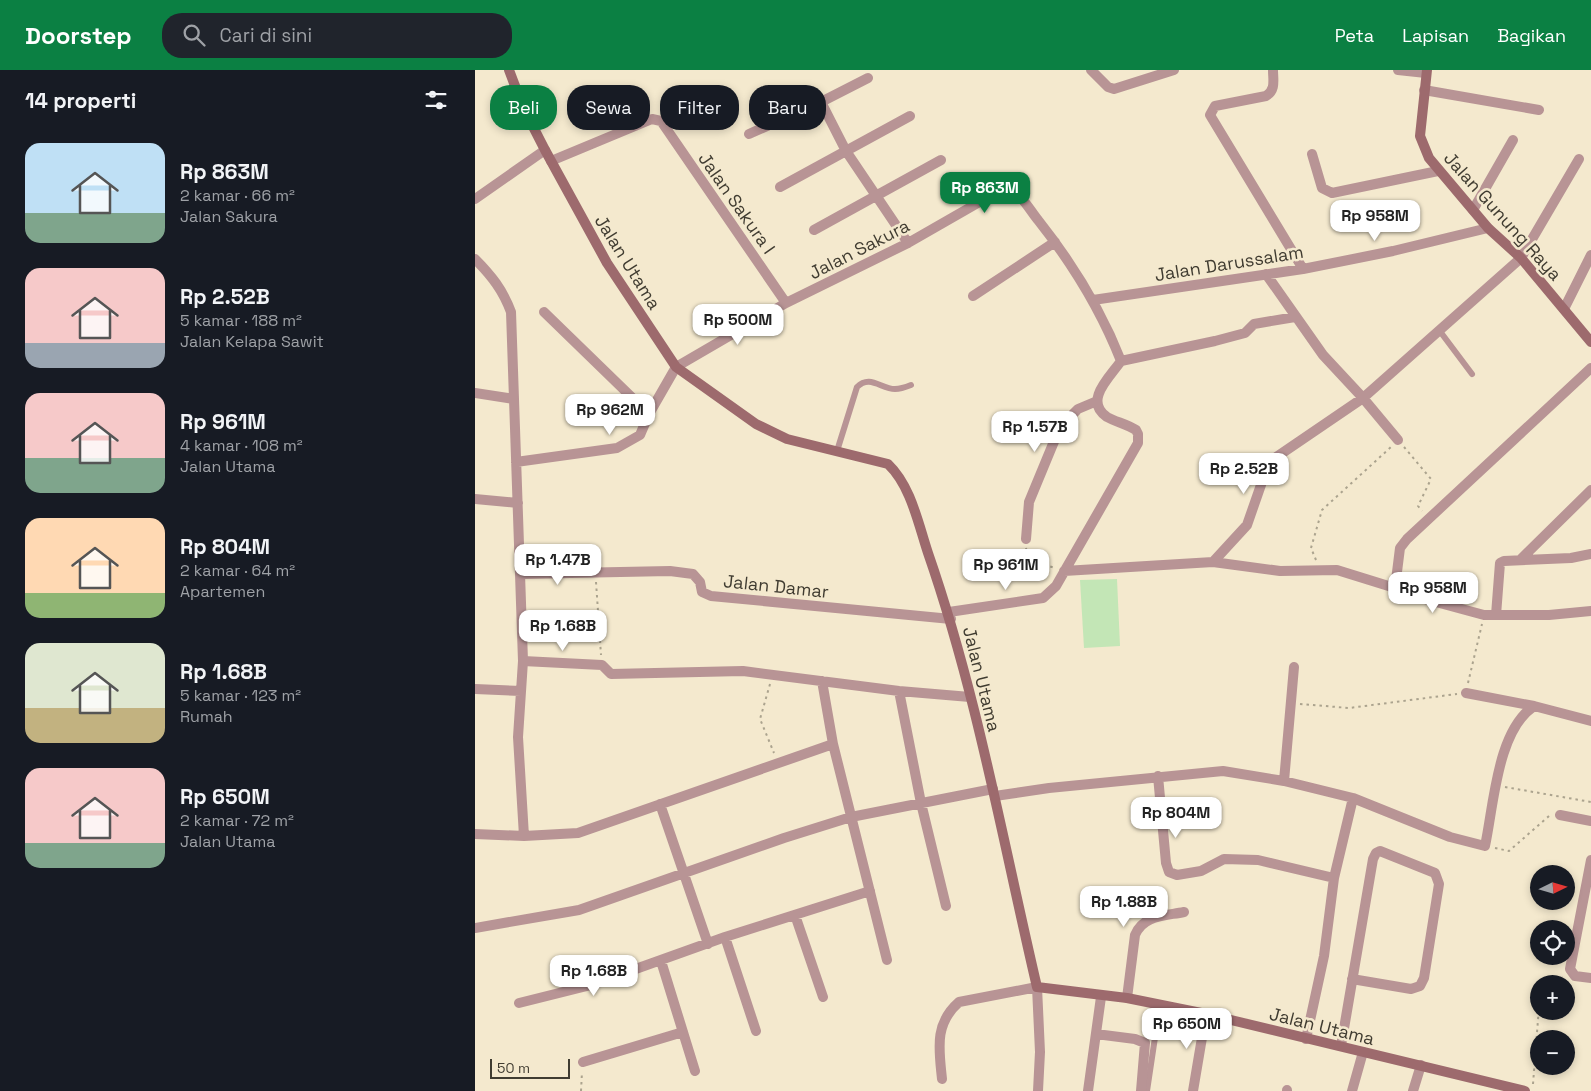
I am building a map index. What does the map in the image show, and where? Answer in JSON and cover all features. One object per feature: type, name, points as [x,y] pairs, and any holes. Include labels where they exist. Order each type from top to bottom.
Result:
[{"type":"street","name":"Jalan Utama","points":[[509,70],[523,107],[607,263],[676,367],[764,428],[787,439],[888,464],[899,475],[950,616],[994,793],[1037,988],[1127,998],[1160,1004],[1525,1091]]},
{"type":"street","points":[[1091,70],[1111,89],[1145,74],[1174,70]]},
{"type":"street","points":[[1273,70],[1273,90],[1271,94],[1215,106],[1210,114],[1303,269]]},
{"type":"street","points":[[1398,70],[1426,72]]},
{"type":"street","name":"Jalan Gunung Raya","points":[[1426,72],[1420,136],[1429,158],[1487,228],[1521,258],[1591,342]]},
{"type":"street","points":[[826,99],[868,78]]},
{"type":"street","points":[[1424,90],[1539,110]]},
{"type":"street","points":[[826,111],[847,151],[907,243]]},
{"type":"street","points":[[780,187],[910,116]]},
{"type":"street","name":"Jalan Sakura I","points":[[551,162],[652,119],[661,121],[786,303]]},
{"type":"street","points":[[749,134],[758,130]]},
{"type":"street","points":[[1473,210],[1513,140]]},
{"type":"street","points":[[475,199],[545,150]]},
{"type":"street","points":[[1312,154],[1322,188],[1332,192],[1438,171]]},
{"type":"street","points":[[1213,562],[1247,525],[1269,462],[1363,398],[1521,258],[1579,159]]},
{"type":"street","points":[[813,230],[941,160]]},
{"type":"street","name":"Jalan Sakura","points":[[676,367],[786,303],[907,243],[990,196],[1003,192],[1019,196],[1055,242],[1093,300],[1121,361]]},
{"type":"street","name":"Jalan Darussalam","points":[[1093,300],[1303,269],[1393,252],[1487,228]]},
{"type":"street","points":[[973,296],[1055,242]]},
{"type":"street","points":[[1564,309],[1591,255]]},
{"type":"street","points":[[475,259],[489,273],[504,294],[511,312],[523,661],[518,737],[523,836]]},
{"type":"street","points":[[1266,274],[1323,355],[1363,398],[1398,440]]},
{"type":"street","points":[[544,312],[649,414]]},
{"type":"street","points":[[950,616],[1043,598],[1051,592],[1138,443],[1136,430],[1106,416],[1097,402],[1097,394],[1121,361],[1215,341],[1245,333],[1254,324],[1295,317]]},
{"type":"street","points":[[516,462],[617,448],[640,435],[649,414],[676,367]]},
{"type":"street","points":[[1395,588],[1400,548],[1428,518],[1591,368]]},
{"type":"street","points":[[475,393],[514,399]]},
{"type":"street","points":[[1026,539],[1029,502],[1060,427],[1078,409],[1097,402]]},
{"type":"street","points":[[1520,560],[1591,490]]},
{"type":"street","points":[[475,500],[517,503]]},
{"type":"street","points":[[1496,615],[1500,563],[1520,560],[1571,558],[1591,554]]},
{"type":"street","points":[[1064,571],[1213,562],[1280,571],[1337,570],[1395,588],[1399,592],[1484,615],[1549,615],[1591,611]]},
{"type":"street","name":"Jalan Damar","points":[[521,574],[670,571],[693,574],[700,582],[702,592],[711,596],[950,616]]},
{"type":"street","points":[[523,661],[602,665],[611,674],[743,671],[899,691],[970,697]]},
{"type":"street","points":[[1284,780],[1289,703],[1294,667]]},
{"type":"street","points":[[822,681],[833,744],[887,960]]},
{"type":"street","points":[[475,689],[521,691]]},
{"type":"street","points":[[899,691],[921,803],[946,906]]},
{"type":"street","points":[[1466,693],[1534,706],[1591,721]]},
{"type":"street","points":[[475,928],[579,910],[851,817],[921,803],[994,793],[1158,776],[1223,771],[1284,780],[1353,798],[1451,837],[1485,846],[1502,760],[1523,714],[1534,706]]},
{"type":"street","points":[[475,834],[523,836],[578,833],[833,744]]},
{"type":"street","points":[[1158,776],[1166,863],[1169,872],[1177,875],[1201,871],[1224,859],[1258,860],[1334,878]]},
{"type":"street","points":[[1306,1039],[1324,956],[1334,878],[1353,798]]},
{"type":"street","points":[[660,804],[708,944]]},
{"type":"street","points":[[1560,816],[1591,821]]},
{"type":"street","points":[[1341,1046],[1352,979],[1375,853],[1380,851],[1435,873],[1439,884],[1424,978],[1421,986],[1411,989],[1352,979]]},
{"type":"street","points":[[1574,975],[1570,969],[1591,860]]},
{"type":"street","points":[[519,1003],[591,985],[725,937],[870,891]]},
{"type":"street","points":[[1127,998],[1135,934],[1138,926],[1146,920],[1184,912]]},
{"type":"street","points":[[795,915],[823,997]]},
{"type":"street","points":[[725,937],[756,1031]]},
{"type":"street","points":[[661,961],[695,1071]]},
{"type":"street","points":[[1575,976],[1591,978]]},
{"type":"street","points":[[942,1079],[938,1040],[942,1024],[949,1010],[959,1002],[1037,988],[1040,1052],[1038,1091]]},
{"type":"street","points":[[1088,1091],[1101,996]]},
{"type":"street","points":[[1193,1091],[1206,1014]]},
{"type":"street","points":[[583,1062],[683,1032]]},
{"type":"street","points":[[1096,1034],[1135,1039],[1145,1043],[1141,1091]]},
{"type":"street","points":[[1352,1091],[1363,1052]]},
{"type":"street","points":[[1413,1091],[1421,1066]]},
{"type":"lane","points":[[1439,330],[1472,374]]},
{"type":"lane","points":[[837,451],[857,387],[862,382],[870,381],[894,389],[911,385]]},
{"type":"lane","points":[[1147,1091],[1160,1004]]},
{"type":"path","points":[[1321,570],[1311,548],[1322,510],[1398,440],[1431,479],[1418,506],[1428,518]]},
{"type":"path","points":[[1026,539],[1026,551],[1034,561],[1064,571]]},
{"type":"path","points":[[595,572],[602,665]]},
{"type":"path","points":[[1289,703],[1349,708],[1466,693],[1484,615]]},
{"type":"path","points":[[772,675],[760,720],[778,764]]},
{"type":"path","points":[[1496,786],[1591,802]]},
{"type":"path","points":[[1485,846],[1509,851],[1550,814],[1560,816]]},
{"type":"path","points":[[1532,1091],[1538,1020]]},
{"type":"path","points":[[581,1091],[583,1062]]},
{"type":"green space","points":[[1117,579],[1120,646],[1084,648],[1080,580]]}]
